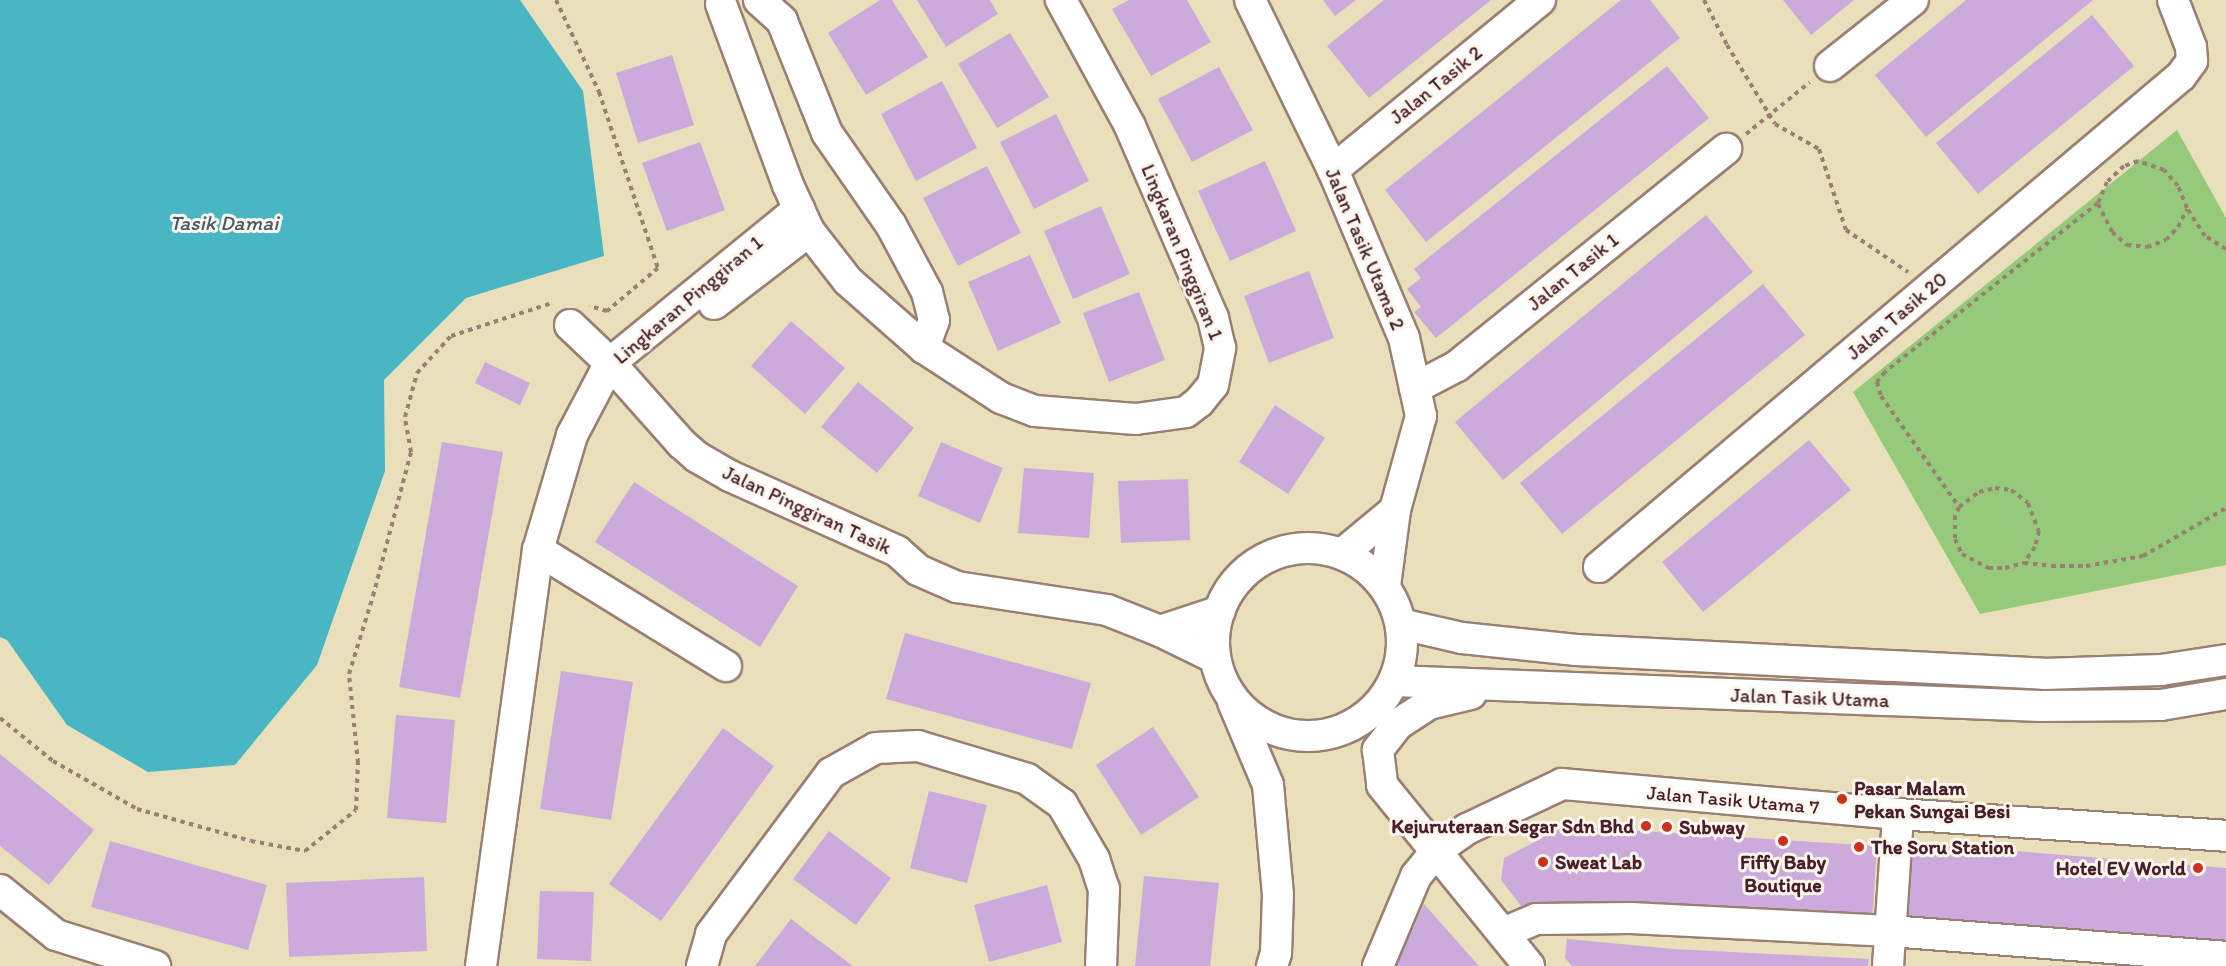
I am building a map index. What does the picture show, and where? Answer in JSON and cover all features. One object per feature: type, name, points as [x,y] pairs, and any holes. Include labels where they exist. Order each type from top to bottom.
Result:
[{"type":"street","points":[[759,0],[782,21],[827,133],[891,225],[927,292],[934,320],[924,348]]},
{"type":"street","name":"Lingkaran Pinggiran 1","points":[[720,1],[804,220],[849,281],[924,348],[1001,398],[1035,411],[1136,419],[1186,412],[1199,402],[1213,385],[1220,348],[1213,318],[1130,126],[1061,0]]},
{"type":"street","name":"Jalan Tasik Utama 2","points":[[1250,0],[1333,170],[1404,338],[1421,416],[1395,510],[1384,586]]},
{"type":"street","name":"Jalan Tasik 2","points":[[1333,170],[1540,0]]},
{"type":"street","points":[[1830,66],[1913,0]]},
{"type":"street","name":"Jalan Tasik 20","points":[[1599,567],[2181,76],[2192,61],[2192,47],[2174,0]]},
{"type":"street","name":"Jalan Tasik 1","points":[[1414,388],[1457,366],[1726,149]]},
{"type":"street","name":"Lingkaran Pinggiran 1","points":[[538,550],[572,435],[596,390],[617,371],[735,288],[804,220]]},
{"type":"street","name":"Jalan Pinggiran Tasik","points":[[572,311],[617,371],[697,458],[730,476],[897,551],[918,570],[957,587],[1107,610],[1160,631],[1215,658]]},
{"type":"street","points":[[1342,554],[1395,510]]},
{"type":"street","points":[[1231,696],[1256,720],[1270,728],[1294,735],[1325,735],[1353,725],[1377,706],[1394,681],[1402,653],[1401,624],[1395,604],[1384,586],[1366,567],[1342,554],[1318,548],[1293,549],[1269,557],[1248,570],[1236,582],[1220,611],[1215,634],[1215,658],[1221,678],[1231,696],[1268,785],[1278,894],[1276,953],[1272,966]]},
{"type":"street","points":[[481,966],[538,550],[726,666]]},
{"type":"street","points":[[1160,631],[1220,611]]},
{"type":"street","name":"Jalan Tasik Utama","points":[[1401,624],[1462,638],[1576,650],[2044,674],[2161,670],[2226,660]]},
{"type":"street","points":[[1572,687],[1576,650]]},
{"type":"street","name":"Jalan Tasik Utama","points":[[1394,681],[1572,687],[1746,697],[2042,706],[2161,705],[2226,694]]},
{"type":"street","points":[[1506,685],[1429,704],[1398,724],[1377,750],[1382,785],[1529,966]]},
{"type":"street","points":[[1268,785],[1294,735]]},
{"type":"street","points":[[702,966],[711,934],[831,773],[876,748],[918,746],[1027,779],[1062,804],[1094,859],[1104,889],[1101,966]]},
{"type":"street","name":"Jalan Tasik Utama 7","points":[[1378,966],[1416,876],[1437,850],[1467,829],[1562,784],[1898,814],[2226,836]]},
{"type":"street","points":[[1888,966],[1898,814]]},
{"type":"street","points":[[0,890],[56,934],[155,966]]},
{"type":"street","points":[[1503,933],[1536,919],[1619,918],[1890,931],[2226,957]]},
{"type":"path","points":[[0,718],[53,761],[138,809],[251,841],[305,851],[356,810],[358,763],[350,674],[411,452],[405,417],[417,373],[451,336],[572,311],[607,311],[658,268],[599,92],[556,0]]},
{"type":"path","points":[[1704,0],[1727,45],[1775,124],[1819,149],[1846,230],[1930,287]]},
{"type":"path","points":[[1770,115],[1830,66]]},
{"type":"path","points":[[1959,507],[1881,396],[1878,382],[1885,372],[2098,203],[2107,182],[2124,166],[2138,161],[2164,170],[2178,186],[2187,208],[2205,236],[2226,249]]},
{"type":"path","points":[[2098,203],[2101,216],[2112,232],[2127,245],[2147,247],[2166,240],[2178,227],[2187,208]]},
{"type":"path","points":[[2024,563],[2034,547],[2039,531],[2028,503],[2011,490],[1995,488],[1979,492],[1959,507],[1955,516],[1955,539],[1962,554],[1988,568],[2005,568],[2024,563],[2086,566],[2143,556],[2226,508]]},
{"type":"green space","points":[[2177,130],[2226,218],[2226,565],[1980,614],[1853,392]]},
{"type":"water","name":"Tasik Damai","points":[[0,0],[520,0],[583,91],[604,256],[466,298],[384,380],[385,471],[317,665],[235,765],[148,772],[67,725],[7,640],[0,637]]},
{"type":"building","points":[[880,0],[892,0],[928,57],[866,95],[828,33]]},
{"type":"building","points":[[917,0],[990,0],[998,14],[946,47]]},
{"type":"building","points":[[1129,0],[1187,0],[1211,42],[1151,76],[1112,9]]},
{"type":"building","points":[[1323,0],[1356,0],[1335,16]]},
{"type":"building","points":[[1384,0],[1491,0],[1369,98],[1327,46]]},
{"type":"building","points":[[1621,0],[1650,0],[1680,38],[1426,242],[1385,190]]},
{"type":"building","points":[[1783,0],[1854,0],[1811,35]]},
{"type":"building","points":[[1966,0],[2093,0],[1926,137],[1875,75]]},
{"type":"building","points":[[2092,15],[2134,66],[1978,194],[1936,143]]},
{"type":"building","points":[[1010,33],[1049,97],[997,128],[958,64]]},
{"type":"building","points":[[672,55],[694,125],[638,143],[616,73]]},
{"type":"building","points":[[1667,66],[1709,118],[1436,338],[1414,312],[1421,307],[1407,289],[1421,278],[1414,269]]},
{"type":"building","points":[[1219,67],[1253,130],[1192,162],[1158,99]]},
{"type":"building","points":[[942,81],[977,148],[916,181],[881,114]]},
{"type":"building","points":[[1056,114],[1089,181],[1034,209],[1000,142]]},
{"type":"building","points":[[700,142],[725,210],[667,231],[642,163]]},
{"type":"building","points":[[1265,161],[1296,231],[1230,261],[1198,191]]},
{"type":"building","points":[[987,166],[1021,233],[958,266],[923,198]]},
{"type":"building","points":[[1101,206],[1130,274],[1073,299],[1044,231]]},
{"type":"building","points":[[1706,215],[1753,272],[1503,480],[1455,422]]},
{"type":"building","points":[[1030,255],[1061,323],[998,351],[968,282]]},
{"type":"building","points":[[1309,271],[1334,338],[1269,363],[1244,296]]},
{"type":"building","points":[[1763,284],[1805,335],[1562,534],[1520,483]]},
{"type":"building","points":[[1139,292],[1165,360],[1109,382],[1083,313]]},
{"type":"building","points":[[791,321],[845,368],[805,414],[751,366]]},
{"type":"building","points":[[485,362],[530,383],[520,405],[475,383]]},
{"type":"building","points":[[858,382],[914,428],[877,473],[821,427]]},
{"type":"building","points":[[1275,405],[1325,438],[1288,494],[1239,462]]},
{"type":"building","points":[[1809,440],[1851,490],[1703,612],[1662,562]]},
{"type":"building","points":[[442,442],[503,452],[460,698],[399,687]]},
{"type":"building","points":[[941,442],[1003,468],[980,523],[918,496]]},
{"type":"building","points":[[1024,468],[1094,473],[1089,538],[1018,533]]},
{"type":"building","points":[[1188,479],[1190,540],[1121,543],[1118,481]]},
{"type":"building","points":[[634,482],[798,586],[760,647],[595,542]]},
{"type":"building","points":[[905,633],[1091,683],[1072,749],[886,699]]},
{"type":"building","points":[[561,671],[633,682],[611,820],[540,809]]},
{"type":"building","points":[[396,715],[455,720],[446,823],[387,818]]},
{"type":"building","points":[[1153,727],[1199,797],[1141,835],[1096,765]]},
{"type":"building","points":[[723,728],[774,766],[661,921],[609,884]]},
{"type":"building","points":[[0,754],[94,830],[49,885],[0,846]]},
{"type":"building","points":[[929,791],[987,805],[967,883],[910,868]]},
{"type":"building","points":[[1565,826],[1877,846],[1871,938],[1529,916],[1501,880],[1504,858]]},
{"type":"building","points":[[829,831],[891,878],[856,925],[793,879]]},
{"type":"building","points":[[110,841],[267,885],[248,950],[91,907]]},
{"type":"building","points":[[1902,842],[2226,868],[2226,957],[1894,930]]},
{"type":"building","points":[[1144,876],[1219,883],[1210,966],[1135,966]]},
{"type":"building","points":[[424,877],[427,951],[289,957],[286,883]]},
{"type":"building","points":[[1047,885],[1062,942],[989,962],[974,905]]},
{"type":"building","points":[[540,891],[594,892],[591,961],[537,959]]},
{"type":"building","points":[[1424,904],[1479,966],[1396,966]]},
{"type":"building","points":[[791,919],[813,936],[853,966],[755,966]]},
{"type":"building","points":[[1567,939],[1674,949],[1869,959],[1868,966],[1572,966],[1565,958]]},
{"type":"place","name":"Pasar Malam Pekan Sungai Besi","points":[[1842,799]]},
{"type":"place","name":"Kejuruteraan Segar Sdn Bhd","points":[[1646,826]]},
{"type":"place","name":"Subway","points":[[1667,827]]},
{"type":"place","name":"Fiffy Baby Boutique","points":[[1783,841]]},
{"type":"place","name":"The Soru Station","points":[[1859,847]]},
{"type":"place","name":"Sweat Lab","points":[[1543,862]]},
{"type":"place","name":"Hotel EV World","points":[[2198,868]]}]
